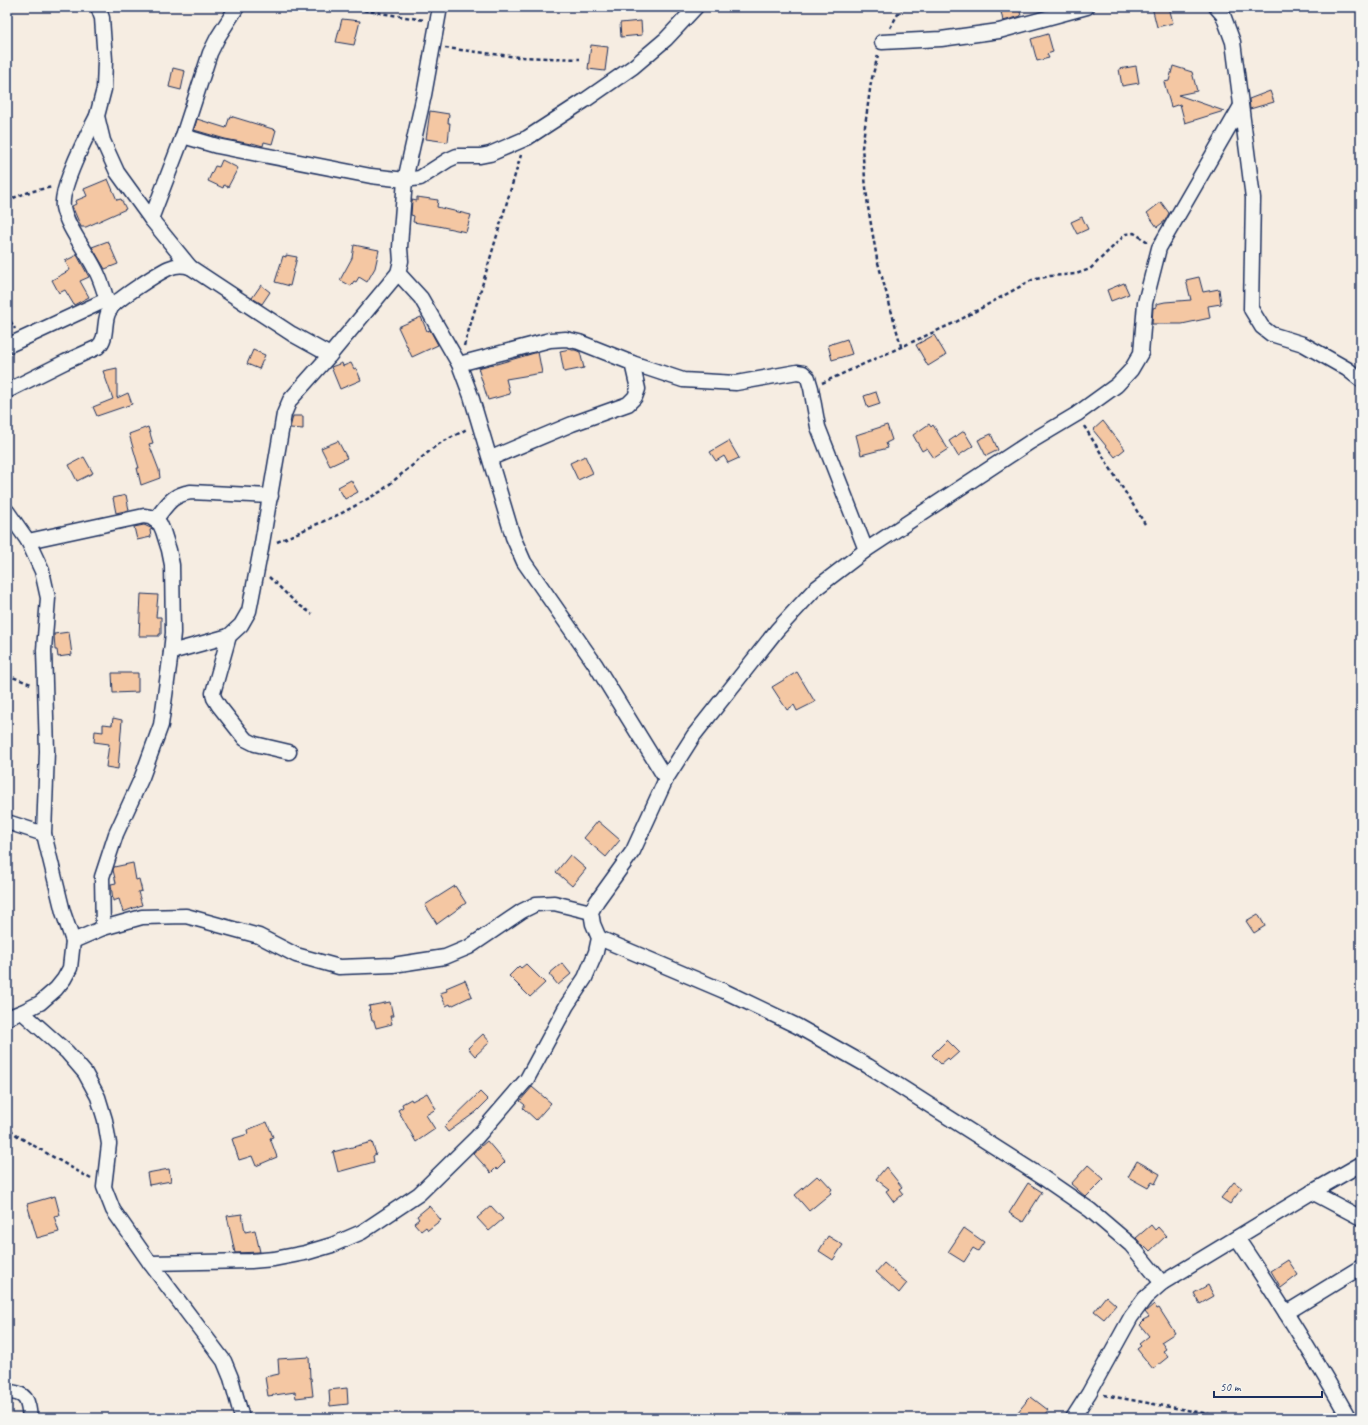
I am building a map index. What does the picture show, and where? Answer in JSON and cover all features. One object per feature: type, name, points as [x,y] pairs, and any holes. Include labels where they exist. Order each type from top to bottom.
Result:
[{"type":"street","points":[[7,392],[98,347],[104,339],[108,305],[98,274],[67,219],[63,208],[67,186],[78,152],[97,116],[104,88],[105,60],[102,18],[98,7]]},
{"type":"street","points":[[152,219],[183,136],[210,53],[237,7]]},
{"type":"street","points":[[171,652],[228,636],[241,625],[249,611],[271,496],[284,414],[290,400],[330,355],[398,273],[401,261],[400,237],[405,180],[424,95],[440,7]]},
{"type":"street","points":[[183,136],[217,146],[371,176],[405,180],[420,178],[457,156],[480,156],[490,154],[527,138],[633,67],[666,39],[696,7]]},
{"type":"street","points":[[882,42],[941,39],[999,31],[1087,7]]},
{"type":"street","points":[[1216,7],[1223,15],[1233,42],[1253,198],[1250,309],[1262,327],[1271,334],[1303,344],[1347,369],[1361,380]]},
{"type":"street","points":[[150,1263],[251,1261],[274,1259],[305,1253],[332,1245],[362,1232],[419,1194],[477,1137],[527,1079],[567,1005],[586,978],[596,952],[599,938],[590,912],[596,901],[633,851],[666,779],[694,735],[777,630],[815,589],[866,550],[1030,442],[1077,414],[1117,385],[1131,370],[1141,353],[1145,303],[1159,248],[1241,106]]},
{"type":"street","points":[[97,116],[103,141],[117,172],[190,267],[280,326],[330,355]]},
{"type":"street","points":[[7,346],[108,305],[170,268],[182,265],[190,267]]},
{"type":"street","points":[[398,273],[420,298],[459,364],[471,396],[513,537],[524,562],[595,664],[666,779]]},
{"type":"street","points":[[459,364],[550,340],[566,339],[579,342],[632,363],[683,380],[736,383],[797,372],[803,373],[808,378],[811,388],[818,427],[866,550]]},
{"type":"street","points":[[490,458],[572,424],[628,404],[635,397],[638,389],[632,363]]},
{"type":"street","points":[[155,520],[172,499],[181,493],[191,492],[271,496]]},
{"type":"street","points":[[7,511],[28,541],[42,571],[48,598],[44,650],[47,751],[44,834],[63,912],[73,941],[70,968],[56,989],[40,1003],[7,1018]]},
{"type":"street","points":[[28,541],[144,516],[155,520],[163,531],[172,565],[173,634],[161,725],[142,777],[116,834],[102,877],[102,928]]},
{"type":"street","points":[[228,636],[213,687],[214,698],[245,739],[255,744],[289,752]]},
{"type":"street","points":[[7,822],[44,834]]},
{"type":"street","points":[[73,941],[102,928],[142,917],[186,916],[259,936],[296,955],[339,967],[393,965],[445,957],[469,947],[522,911],[536,904],[554,903],[590,912]]},
{"type":"street","points":[[599,938],[724,991],[784,1020],[868,1066],[1042,1177],[1090,1210],[1131,1245],[1162,1283]]},
{"type":"street","points":[[22,1012],[67,1052],[85,1073],[98,1097],[105,1120],[109,1144],[104,1187],[113,1210],[150,1263],[224,1361],[232,1378],[242,1418]]},
{"type":"street","points":[[1073,1418],[1089,1393],[1131,1317],[1144,1298],[1162,1283],[1361,1164]]},
{"type":"street","points":[[1312,1192],[1361,1218]]},
{"type":"street","points":[[1237,1238],[1322,1370],[1347,1415]]},
{"type":"street","points":[[1286,1313],[1361,1267]]},
{"type":"street","points":[[7,1392],[15,1392],[23,1395],[28,1404],[30,1418]]},
{"type":"path","points":[[343,7],[438,22]]},
{"type":"path","points":[[902,7],[882,42],[871,82],[862,148],[868,207],[877,259],[902,346]]},
{"type":"path","points":[[433,47],[518,57],[580,59]]},
{"type":"path","points":[[459,364],[527,138]]},
{"type":"path","points":[[7,202],[17,195],[41,189],[67,186]]},
{"type":"path","points":[[811,388],[956,322],[1032,280],[1050,276],[1076,274],[1090,269],[1126,234],[1134,233],[1159,248]]},
{"type":"path","points":[[1077,414],[1145,524]]},
{"type":"path","points":[[261,549],[342,513],[380,492],[437,445],[479,423]]},
{"type":"path","points":[[258,565],[280,589],[312,614]]},
{"type":"path","points":[[7,675],[45,689]]},
{"type":"path","points":[[7,1123],[12,1131],[19,1137],[104,1187]]},
{"type":"path","points":[[1089,1393],[1231,1418]]},
{"type":"building","points":[[1000,7],[1019,7],[1021,16],[1003,21]]},
{"type":"building","points":[[1152,7],[1169,7],[1173,23],[1157,27]]},
{"type":"building","points":[[342,19],[360,21],[354,45],[336,42]]},
{"type":"building","points":[[641,21],[642,35],[621,37],[620,23]]},
{"type":"building","points":[[1048,34],[1053,52],[1047,54],[1049,58],[1037,61],[1031,39]]},
{"type":"building","points":[[591,45],[608,47],[605,71],[588,69]]},
{"type":"building","points":[[1136,66],[1139,83],[1122,86],[1119,69]]},
{"type":"building","points":[[1173,66],[1192,72],[1197,91],[1178,95],[1224,111],[1185,123],[1180,104],[1171,107],[1164,82],[1169,81]]},
{"type":"building","points":[[173,68],[185,71],[181,90],[169,87]]},
{"type":"building","points":[[1270,91],[1274,102],[1250,109],[1249,99]]},
{"type":"building","points":[[430,111],[449,114],[448,123],[450,123],[448,142],[426,139]]},
{"type":"building","points":[[230,116],[276,130],[272,144],[264,142],[263,146],[251,144],[225,139],[194,130],[197,119],[226,128]]},
{"type":"building","points":[[222,160],[238,168],[228,187],[224,185],[223,188],[208,181],[215,166],[219,167]]},
{"type":"building","points":[[108,179],[117,200],[121,199],[126,209],[86,227],[81,227],[72,206],[76,204],[75,201],[87,196],[84,189]]},
{"type":"building","points":[[417,197],[438,200],[437,207],[471,215],[466,232],[413,222],[414,216],[411,215],[412,200],[417,201]]},
{"type":"building","points":[[1161,202],[1169,213],[1165,221],[1157,227],[1147,213]]},
{"type":"building","points":[[1082,217],[1088,229],[1077,234],[1071,222]]},
{"type":"building","points":[[108,241],[118,264],[105,269],[92,247]]},
{"type":"building","points":[[354,245],[379,250],[375,268],[367,282],[359,277],[351,286],[340,280],[352,258]]},
{"type":"building","points":[[77,255],[89,277],[80,281],[89,297],[74,305],[65,290],[59,293],[52,280],[70,270],[65,261]]},
{"type":"building","points":[[286,255],[297,257],[290,286],[275,282],[283,256],[286,257]]},
{"type":"building","points":[[1199,277],[1203,292],[1219,289],[1221,304],[1208,306],[1210,318],[1182,324],[1152,324],[1153,308],[1156,307],[1156,304],[1191,300],[1186,280]]},
{"type":"building","points":[[1124,283],[1129,294],[1111,301],[1107,290]]},
{"type":"building","points":[[261,285],[270,292],[262,304],[252,298]]},
{"type":"building","points":[[421,317],[427,331],[430,330],[438,345],[412,357],[398,327]]},
{"type":"building","points":[[934,335],[946,355],[928,366],[916,345]]},
{"type":"building","points":[[847,339],[852,354],[832,360],[828,345]]},
{"type":"building","points":[[570,349],[580,352],[584,368],[564,372],[560,351]]},
{"type":"building","points":[[253,350],[265,355],[259,369],[247,364]]},
{"type":"building","points":[[538,352],[542,373],[506,379],[510,394],[488,400],[478,368]]},
{"type":"building","points":[[342,363],[343,366],[351,363],[354,369],[356,368],[361,380],[340,389],[331,367]]},
{"type":"building","points":[[117,368],[117,398],[128,393],[132,404],[97,416],[93,407],[113,399],[103,371]]},
{"type":"building","points":[[876,392],[880,404],[868,408],[864,396]]},
{"type":"building","points":[[293,416],[303,416],[303,429],[290,428]]},
{"type":"building","points":[[1103,421],[1125,449],[1115,457],[1093,430]]},
{"type":"building","points":[[929,424],[931,427],[933,425],[948,449],[934,458],[927,448],[922,451],[913,435]]},
{"type":"building","points":[[887,425],[892,440],[886,443],[888,448],[861,455],[856,435]]},
{"type":"building","points":[[148,427],[153,443],[149,444],[159,470],[160,478],[141,485],[137,468],[139,468],[129,434]]},
{"type":"building","points":[[964,431],[973,446],[958,456],[949,441]]},
{"type":"building","points":[[991,434],[998,450],[986,456],[978,440]]},
{"type":"building","points":[[338,441],[347,458],[330,466],[321,448]]},
{"type":"building","points":[[729,441],[739,458],[728,463],[724,456],[716,461],[710,452]]},
{"type":"building","points":[[585,456],[593,473],[578,480],[570,463]]},
{"type":"building","points":[[84,457],[93,473],[77,481],[69,465]]},
{"type":"building","points":[[351,480],[358,492],[345,499],[338,487]]},
{"type":"building","points":[[126,495],[129,510],[116,513],[113,498]]},
{"type":"building","points":[[144,525],[153,529],[150,530],[151,537],[137,540],[134,527]]},
{"type":"building","points":[[141,594],[158,595],[156,617],[161,617],[161,634],[159,634],[159,636],[139,636]]},
{"type":"building","points":[[69,632],[72,655],[58,657],[57,650],[55,650],[54,634]]},
{"type":"building","points":[[797,672],[815,702],[797,711],[794,705],[787,710],[772,687]]},
{"type":"building","points":[[112,673],[138,673],[138,692],[113,693]]},
{"type":"building","points":[[113,718],[122,720],[118,769],[106,767],[109,744],[94,742],[95,731],[103,732],[103,724],[112,725]]},
{"type":"building","points":[[598,821],[620,840],[606,857],[584,838]]},
{"type":"building","points":[[570,855],[586,869],[572,886],[556,872]]},
{"type":"building","points":[[133,863],[136,880],[139,879],[142,891],[138,892],[142,905],[123,912],[119,899],[113,901],[111,884],[116,883],[113,870],[114,867]]},
{"type":"building","points":[[455,886],[466,903],[437,924],[425,905]]},
{"type":"building","points":[[1258,914],[1265,926],[1254,933],[1246,921]]},
{"type":"building","points":[[562,963],[571,974],[558,985],[549,974]]},
{"type":"building","points":[[526,964],[545,983],[530,997],[509,976],[519,966],[521,968]]},
{"type":"building","points":[[465,980],[472,996],[451,1006],[450,1004],[446,1006],[440,993],[447,991],[446,988]]},
{"type":"building","points":[[390,1002],[393,1016],[390,1016],[392,1024],[376,1028],[374,1021],[372,1021],[369,1006]]},
{"type":"building","points":[[483,1034],[490,1042],[475,1056],[468,1048]]},
{"type":"building","points":[[947,1040],[959,1052],[950,1060],[948,1058],[941,1064],[932,1055]]},
{"type":"building","points":[[532,1087],[551,1103],[536,1120],[523,1108],[525,1105],[520,1101]]},
{"type":"building","points":[[480,1092],[488,1100],[476,1112],[448,1132],[444,1127]]},
{"type":"building","points":[[427,1093],[436,1109],[426,1115],[435,1129],[416,1142],[398,1110],[403,1107],[402,1104],[411,1099],[412,1101]]},
{"type":"building","points":[[267,1122],[273,1137],[270,1138],[277,1157],[256,1166],[252,1156],[239,1160],[232,1139],[248,1134],[247,1130]]},
{"type":"building","points":[[487,1141],[505,1162],[497,1170],[496,1168],[491,1173],[473,1153]]},
{"type":"building","points":[[372,1142],[376,1154],[373,1156],[374,1162],[338,1172],[333,1152]]},
{"type":"building","points":[[1137,1161],[1160,1174],[1155,1184],[1152,1182],[1148,1188],[1128,1177]]},
{"type":"building","points":[[1088,1165],[1104,1179],[1086,1197],[1071,1184]]},
{"type":"building","points":[[886,1167],[902,1187],[899,1189],[903,1194],[894,1202],[886,1191],[889,1189],[876,1179]]},
{"type":"building","points":[[169,1169],[171,1181],[149,1185],[147,1173]]},
{"type":"building","points":[[817,1176],[820,1179],[821,1177],[832,1189],[830,1192],[831,1193],[809,1211],[795,1195]]},
{"type":"building","points":[[1234,1182],[1242,1188],[1230,1204],[1221,1198]]},
{"type":"building","points":[[1028,1183],[1042,1192],[1023,1222],[1009,1213]]},
{"type":"building","points":[[55,1196],[60,1215],[54,1216],[59,1232],[37,1238],[27,1204]]},
{"type":"building","points":[[429,1206],[441,1220],[428,1230],[426,1227],[421,1231],[414,1223],[419,1219],[417,1216]]},
{"type":"building","points":[[491,1206],[503,1219],[489,1231],[477,1218]]},
{"type":"building","points":[[242,1214],[245,1232],[255,1230],[260,1252],[235,1253],[227,1216]]},
{"type":"building","points":[[1151,1225],[1155,1230],[1158,1227],[1166,1236],[1150,1251],[1136,1238]]},
{"type":"building","points":[[964,1228],[984,1242],[978,1251],[973,1248],[964,1262],[948,1252]]},
{"type":"building","points":[[828,1236],[843,1245],[833,1260],[819,1251]]},
{"type":"building","points":[[1288,1260],[1298,1275],[1281,1288],[1271,1271]]},
{"type":"building","points":[[884,1263],[907,1283],[899,1293],[876,1272]]},
{"type":"building","points":[[1208,1285],[1214,1296],[1200,1304],[1194,1293]]},
{"type":"building","points":[[1106,1296],[1116,1305],[1104,1319],[1094,1311]]},
{"type":"building","points":[[1154,1304],[1157,1309],[1159,1308],[1175,1333],[1161,1342],[1166,1349],[1163,1351],[1168,1357],[1153,1369],[1137,1349],[1141,1346],[1139,1344],[1149,1336],[1140,1325],[1144,1321],[1143,1320],[1149,1317],[1145,1312]]},
{"type":"building","points":[[309,1357],[313,1396],[296,1398],[295,1392],[268,1396],[265,1377],[279,1374],[278,1359]]},
{"type":"building","points":[[347,1388],[348,1404],[330,1406],[329,1390]]},
{"type":"building","points":[[1031,1397],[1048,1410],[1042,1418],[1013,1418],[1026,1402]]}]
